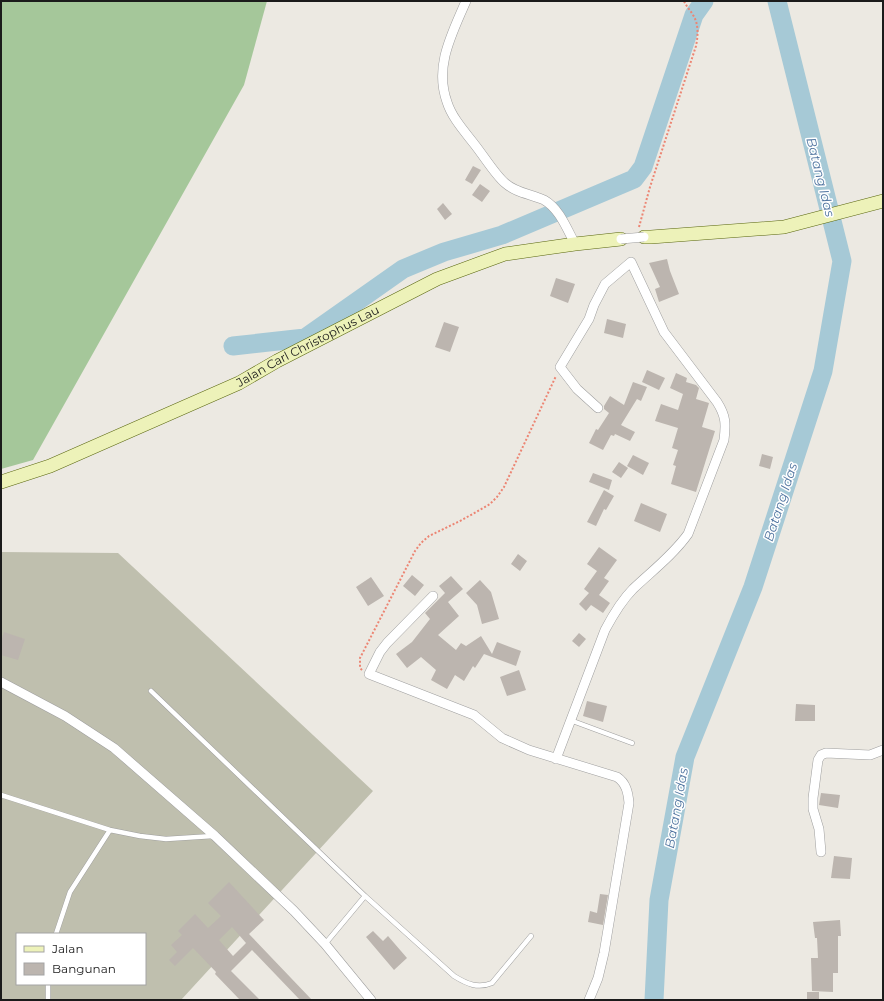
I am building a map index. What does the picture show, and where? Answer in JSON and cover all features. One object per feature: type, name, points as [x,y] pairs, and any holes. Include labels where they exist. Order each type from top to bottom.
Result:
[{"type":"street","points":[[466,1],[447,45],[442,63],[442,83],[447,103],[456,119],[504,183],[516,191],[544,201],[555,211],[575,244]]},
{"type":"street","points":[[621,239],[641,234],[651,237],[784,227],[883,201]]},
{"type":"street","name":"Jalan Carl Christophus Lau","points":[[1,482],[50,466],[239,383],[277,361],[437,279],[505,254],[621,239]]},
{"type":"street","points":[[556,759],[605,630],[611,618],[633,590],[680,545],[688,534],[724,440],[726,424],[723,412],[717,402],[675,349],[664,332],[631,262],[605,284],[594,305],[589,319],[560,367],[577,389],[598,408]]},
{"type":"street","points":[[432,596],[387,643],[377,657],[370,674],[474,715],[502,738],[529,750],[617,777],[626,786],[629,803],[604,953],[598,978],[589,1000]]},
{"type":"street","points":[[1,682],[65,716],[114,748],[215,836],[294,911],[325,944],[371,1000]]},
{"type":"street","points":[[821,852],[819,829],[813,804],[818,760],[821,754],[870,755],[883,750]]},
{"type":"lane","points":[[151,691],[365,896],[454,976],[465,983],[474,986],[485,986],[492,983],[531,936]]},
{"type":"lane","points":[[570,720],[632,743]]},
{"type":"lane","points":[[1,795],[110,830],[140,836],[166,839],[215,836]]},
{"type":"lane","points":[[56,933],[70,892],[110,830]]},
{"type":"lane","points":[[325,944],[365,896]]},
{"type":"lane","points":[[48,985],[48,1000]]},
{"type":"path","points":[[641,234],[650,187],[696,46],[698,35],[697,24],[694,15],[684,1]]},
{"type":"path","points":[[370,674],[360,668],[360,658],[415,551],[428,536],[462,520],[490,504],[497,498],[504,487],[560,367]]},
{"type":"shaded area","points":[[1,552],[118,553],[373,791],[181,1000],[1,1000]]},
{"type":"green space","points":[[1,1],[267,1],[244,85],[33,460],[1,469]]},
{"type":"building","points":[[473,166],[481,170],[472,184],[465,180]]},
{"type":"building","points":[[480,184],[490,191],[482,202],[472,195]]},
{"type":"building","points":[[443,203],[452,214],[445,220],[437,209]]},
{"type":"building","points":[[667,259],[679,294],[659,302],[655,289],[660,287],[649,263]]},
{"type":"building","points":[[556,278],[575,284],[568,303],[550,296]]},
{"type":"building","points":[[607,319],[626,324],[623,338],[604,333]]},
{"type":"building","points":[[444,322],[459,327],[450,352],[435,347]]},
{"type":"building","points":[[647,370],[665,378],[659,390],[642,382]]},
{"type":"building","points":[[676,373],[687,378],[686,382],[696,385],[699,388],[696,399],[709,403],[702,427],[715,431],[696,492],[671,484],[676,466],[673,465],[678,450],[672,448],[678,428],[655,421],[661,404],[678,410],[683,394],[670,388]]},
{"type":"building","points":[[633,382],[647,387],[641,401],[637,399],[621,425],[635,432],[630,441],[615,434],[614,436],[611,435],[603,450],[589,443],[596,429],[598,430],[609,413],[604,409],[604,406],[610,396],[624,405]]},
{"type":"building","points":[[762,454],[773,457],[770,469],[759,466]]},
{"type":"building","points":[[633,455],[649,463],[643,475],[627,466]]},
{"type":"building","points":[[619,462],[628,468],[621,478],[612,472]]},
{"type":"building","points":[[593,473],[612,480],[609,490],[589,482]]},
{"type":"building","points":[[604,490],[614,496],[606,510],[604,509],[596,526],[587,522]]},
{"type":"building","points":[[641,503],[667,514],[660,532],[634,521]]},
{"type":"building","points":[[599,547],[617,560],[604,578],[609,581],[599,595],[610,603],[603,613],[591,605],[586,611],[579,604],[589,593],[584,589],[597,571],[587,564]]},
{"type":"building","points":[[518,554],[527,561],[520,571],[511,564]]},
{"type":"building","points":[[412,575],[424,585],[415,596],[403,586]]},
{"type":"building","points":[[451,576],[463,589],[448,602],[459,616],[438,635],[456,650],[461,643],[466,646],[481,636],[492,654],[497,642],[521,651],[516,666],[484,654],[475,668],[473,666],[464,681],[455,675],[447,689],[431,680],[436,670],[421,657],[407,668],[396,654],[412,642],[430,619],[425,613],[445,593],[439,586]]},
{"type":"building","points":[[371,577],[384,596],[368,606],[356,587]]},
{"type":"building","points":[[480,580],[491,592],[499,619],[482,624],[477,605],[466,593]]},
{"type":"building","points":[[4,632],[25,639],[18,660],[1,655],[1,641]]},
{"type":"building","points":[[579,633],[586,639],[579,647],[572,641]]},
{"type":"building","points":[[519,670],[526,690],[507,696],[500,677]]},
{"type":"building","points":[[587,701],[607,706],[603,722],[583,716]]},
{"type":"building","points":[[796,704],[815,705],[815,721],[795,721]]},
{"type":"building","points":[[821,793],[840,795],[838,808],[819,805]]},
{"type":"building","points":[[834,856],[852,858],[850,879],[831,878]]},
{"type":"building","points":[[229,882],[264,920],[249,934],[312,1000],[300,1000],[252,950],[231,971],[260,1000],[240,1000],[193,948],[175,966],[169,960],[177,952],[171,945],[182,935],[178,931],[195,914],[208,928],[221,916],[208,903]],"holes":[[[232,927],[246,943],[233,956],[219,940]]]},
{"type":"building","points":[[600,894],[608,895],[603,925],[588,922],[590,911],[597,913]]},
{"type":"building","points":[[840,920],[841,936],[838,936],[838,973],[833,973],[833,992],[812,991],[811,958],[818,958],[817,938],[815,938],[813,922]]},
{"type":"building","points":[[373,931],[383,941],[388,936],[407,958],[394,970],[366,937]]},
{"type":"building","points":[[807,992],[819,992],[819,1000],[807,1000]]},
{"type":"waterway","points":[[233,346],[305,338],[403,269],[444,252],[502,235],[634,179],[643,167],[694,15],[704,1]]},
{"type":"waterway","name":"Batang Idas","points":[[654,1000],[659,900],[685,757],[753,587],[823,371],[842,261],[777,1]]}]
